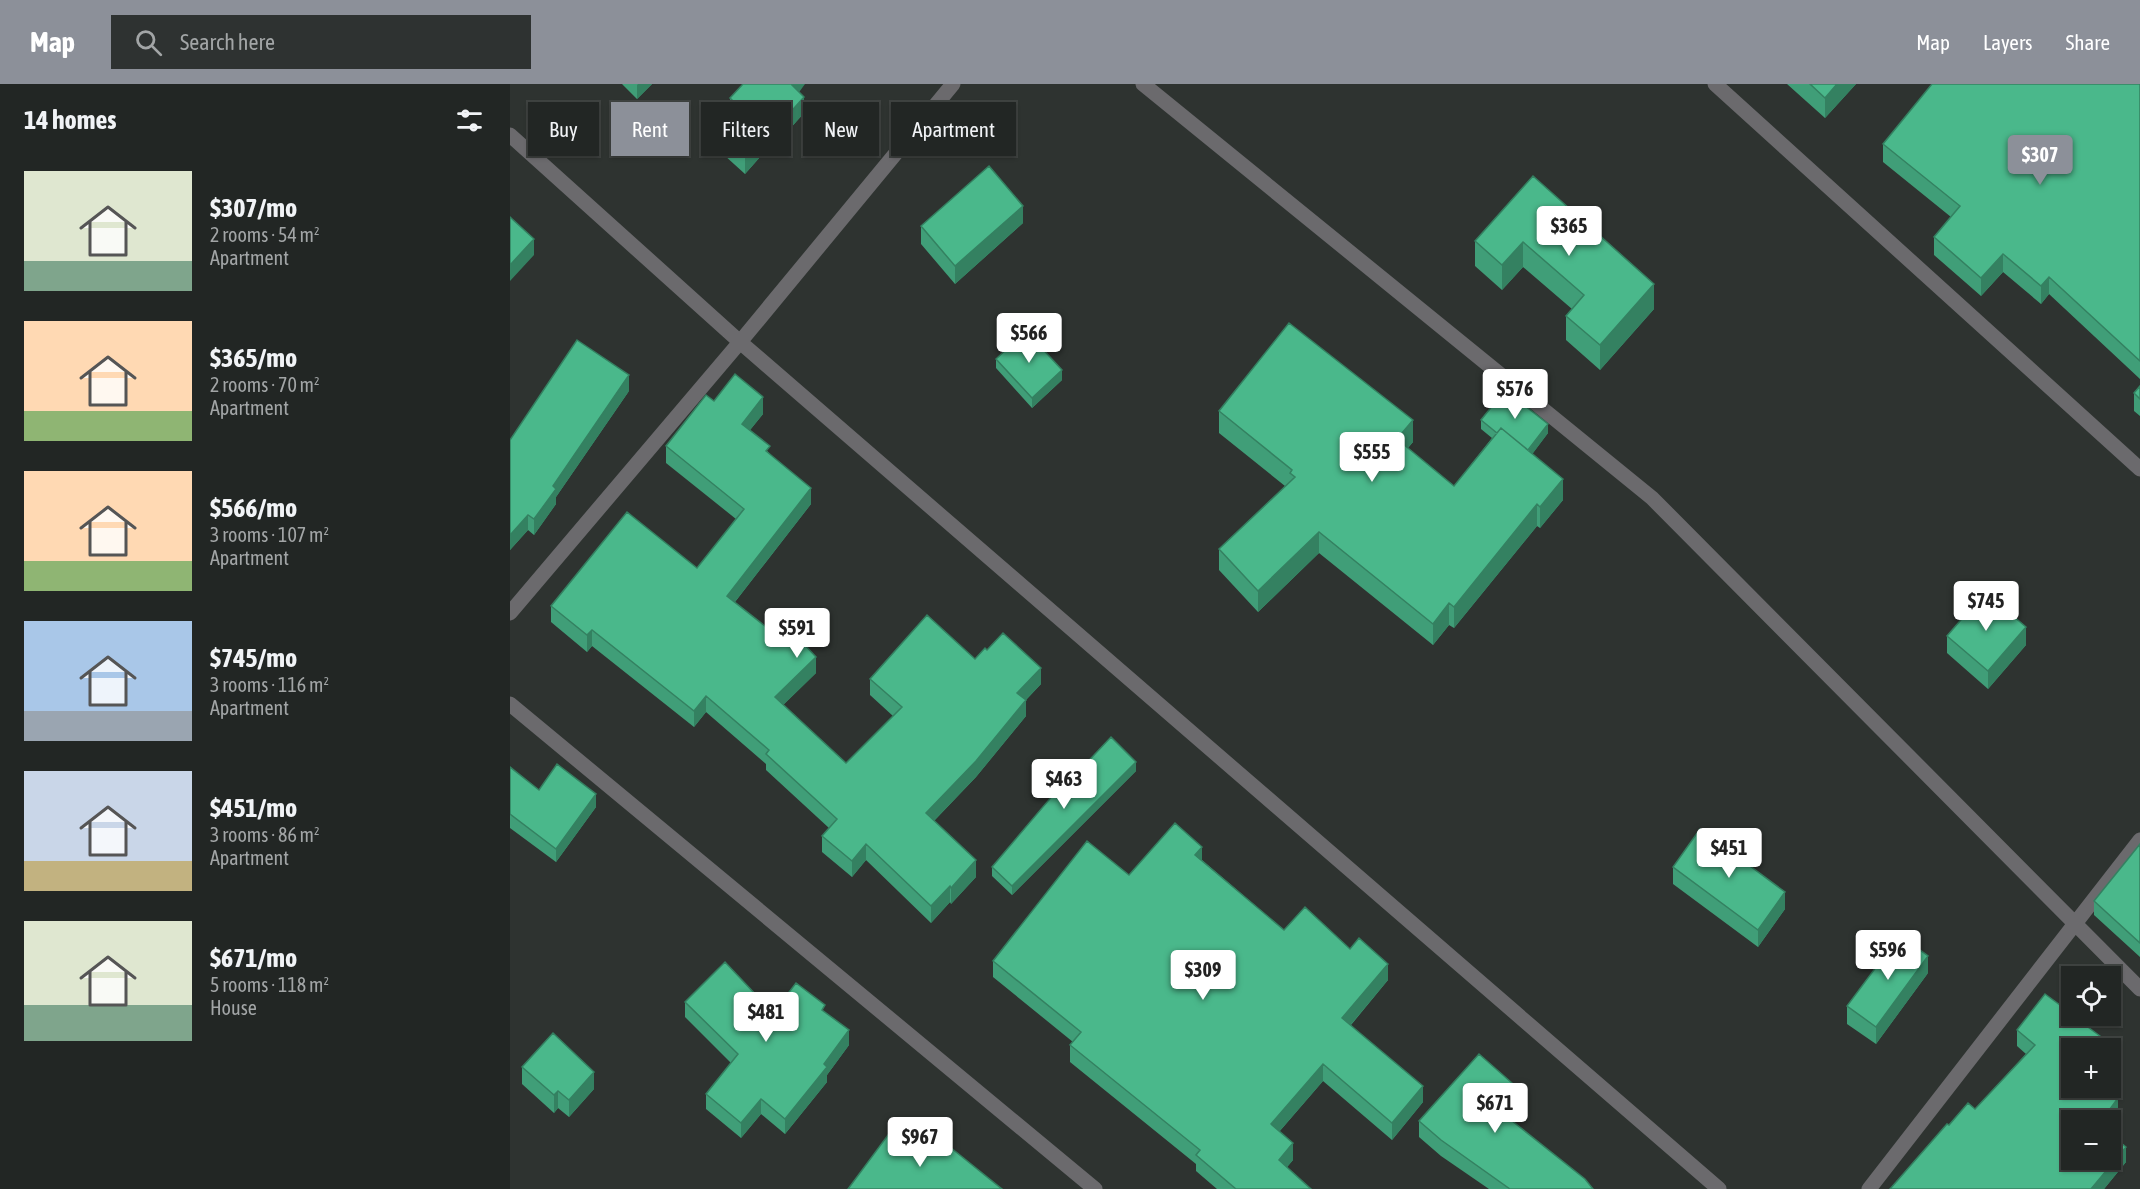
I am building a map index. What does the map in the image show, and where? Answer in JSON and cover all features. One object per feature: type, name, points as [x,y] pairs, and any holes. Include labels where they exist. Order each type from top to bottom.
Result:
[{"type":"street","points":[[510,613],[740,342],[953,84]]},
{"type":"street","points":[[1143,84],[1652,498],[2140,989]]},
{"type":"street","points":[[1715,84],[2140,469]]},
{"type":"street","points":[[510,135],[740,342],[1719,1189]]},
{"type":"street","points":[[510,704],[1095,1189]]},
{"type":"street","points":[[1869,1189],[2140,840]]},
{"type":"building","points":[[743,84],[793,84],[804,97],[791,112],[791,102],[734,102],[730,98]]},
{"type":"building","points":[[1810,84],[1837,84],[1825,98]]},
{"type":"building","points":[[1932,84],[2140,84],[2140,361],[2049,277],[2041,286],[2003,254],[1981,278],[1934,237],[1960,206],[1883,144]]},
{"type":"building","points":[[989,166],[1023,206],[955,266],[921,226]]},
{"type":"building","points":[[1533,176],[1654,284],[1600,345],[1566,316],[1584,295],[1523,242],[1502,265],[1475,241]]},
{"type":"building","points":[[510,217],[534,239],[510,265]]},
{"type":"building","points":[[1289,323],[1413,420],[1397,439],[1454,486],[1501,428],[1563,479],[1540,507],[1537,504],[1454,607],[1449,603],[1433,624],[1319,532],[1258,591],[1219,549],[1295,477],[1290,473],[1292,470],[1219,411]]},
{"type":"building","points":[[1026,331],[1062,370],[1032,398],[996,359]]},
{"type":"building","points":[[577,340],[629,375],[553,486],[556,489],[534,519],[528,515],[510,535],[510,440]]},
{"type":"building","points":[[735,374],[763,397],[742,424],[770,446],[766,451],[811,488],[727,596],[779,637],[789,628],[816,657],[775,697],[846,763],[902,707],[870,679],[927,615],[975,659],[1003,633],[1041,668],[1017,693],[1026,700],[976,761],[926,813],[976,860],[931,906],[866,844],[852,861],[822,836],[837,819],[766,754],[769,750],[706,696],[694,711],[592,630],[587,635],[551,606],[627,512],[697,568],[744,509],[666,446],[706,395],[714,401]]},
{"type":"building","points":[[2140,386],[2140,399],[2134,393]]},
{"type":"building","points":[[1505,390],[1548,424],[1528,450],[1501,428],[1497,433],[1481,420]]},
{"type":"building","points":[[1985,592],[2026,627],[1988,671],[1947,636]]},
{"type":"building","points":[[1111,737],[1136,762],[1012,886],[992,867],[1076,768],[1079,771]]},
{"type":"building","points":[[557,764],[596,794],[556,849],[510,814],[510,767],[539,790]]},
{"type":"building","points":[[1175,823],[1202,847],[1195,855],[1284,930],[1305,907],[1350,949],[1359,938],[1388,964],[1342,1018],[1423,1086],[1392,1123],[1323,1064],[1271,1124],[1293,1143],[1279,1160],[1311,1189],[1236,1189],[1196,1155],[1200,1150],[1070,1045],[1081,1032],[993,961],[1087,841],[1129,875]]},
{"type":"building","points":[[1700,829],[1785,892],[1758,930],[1673,867]]},
{"type":"building","points":[[2140,844],[2140,943],[2094,901]]},
{"type":"building","points":[[1900,935],[1928,956],[1876,1027],[1847,1006]]},
{"type":"building","points":[[725,962],[773,1013],[796,983],[825,1005],[822,1010],[849,1030],[824,1064],[827,1067],[785,1119],[761,1099],[741,1123],[706,1094],[738,1054],[685,1002]]},
{"type":"building","points":[[2045,994],[2061,1006],[2061,1026],[2086,1026],[2103,1038],[2061,1038],[2061,1098],[2118,1098],[2109,1110],[2061,1110],[2061,1170],[2107,1170],[2091,1189],[1890,1189],[1968,1103],[1975,1109],[2035,1045],[2017,1030]]},
{"type":"building","points":[[553,1033],[594,1072],[569,1100],[558,1091],[554,1095],[522,1067]]},
{"type":"building","points":[[1479,1054],[1512,1083],[1492,1105],[1585,1179],[1593,1189],[1510,1189],[1441,1140],[1419,1121]]},
{"type":"building","points":[[891,1131],[916,1150],[930,1131],[1002,1189],[848,1189]]},
{"type":"building","points":[[2121,1143],[2126,1147],[2121,1153]]}]
